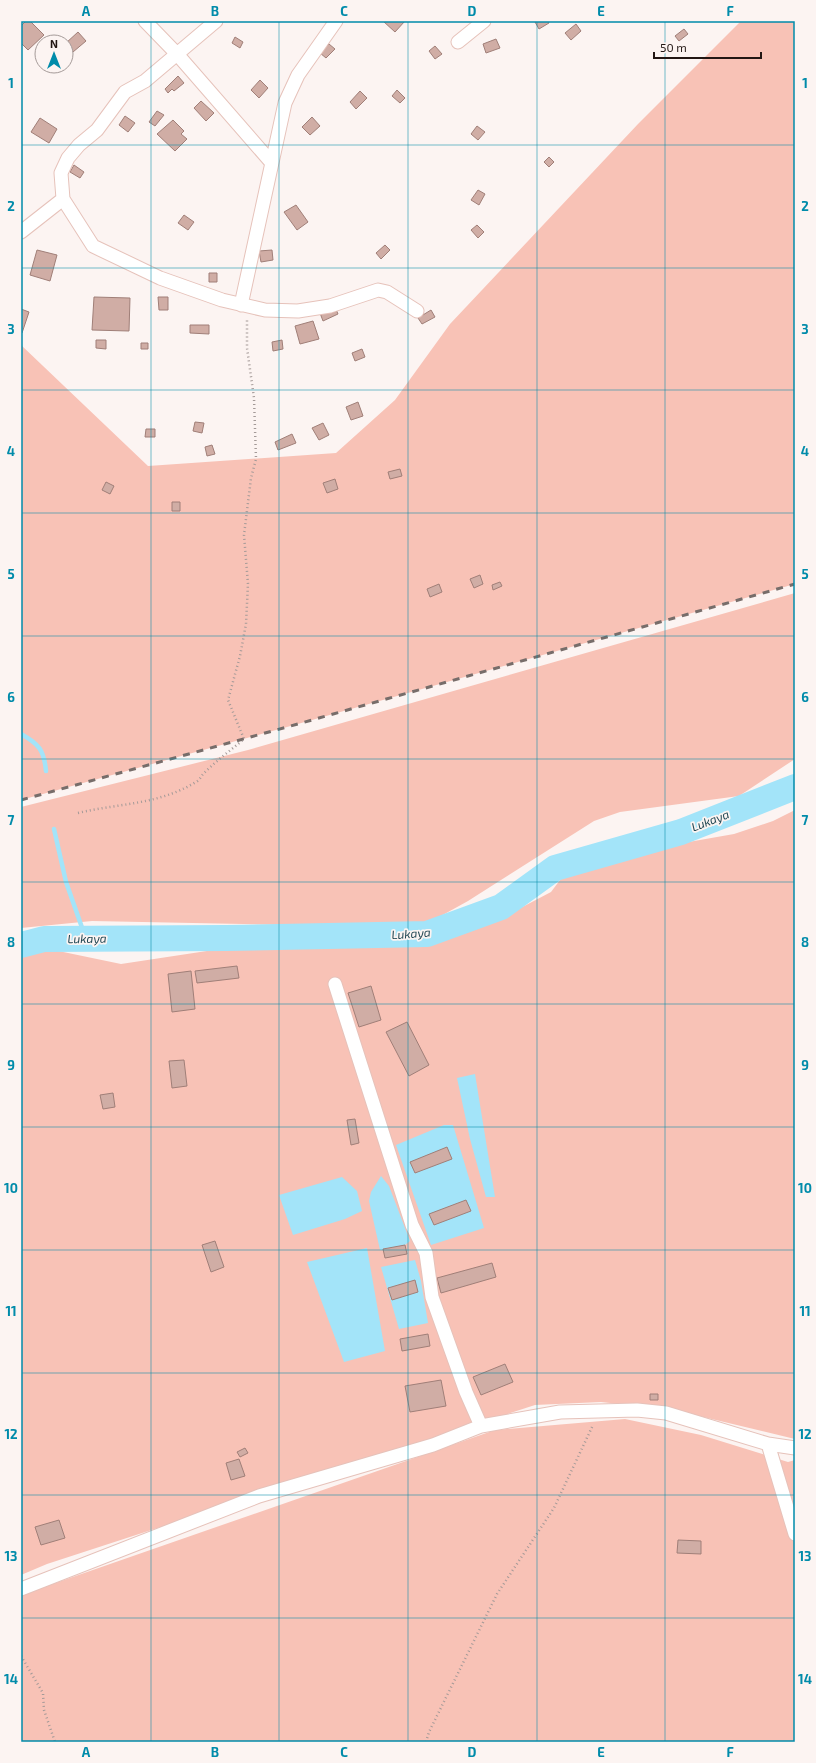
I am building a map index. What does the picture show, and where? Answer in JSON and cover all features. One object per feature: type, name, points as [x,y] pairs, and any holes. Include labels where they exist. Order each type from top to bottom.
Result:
[{"type":"street","points":[[145,21],[177,54],[271,162]]},
{"type":"street","points":[[216,21],[146,81],[125,92],[97,130],[79,145],[68,158],[61,173],[63,199],[93,246],[160,278],[222,300],[266,310],[298,311],[330,306],[378,290],[392,295],[417,311]]},
{"type":"street","points":[[244,305],[271,162],[285,103],[298,75],[336,21]]},
{"type":"street","points":[[458,42],[484,21]]},
{"type":"street","points":[[21,232],[63,199]]},
{"type":"street","points":[[335,984],[412,1225],[426,1253],[432,1297],[466,1392],[481,1426]]},
{"type":"street","points":[[21,1589],[259,1496],[433,1445],[481,1426],[560,1412],[637,1410],[666,1413],[768,1444],[795,1448]]},
{"type":"street","points":[[768,1444],[795,1534]]},
{"type":"path","points":[[78,813],[109,806],[129,805],[167,797],[198,781],[204,773],[244,739],[228,700],[240,656],[246,624],[248,584],[244,535],[256,459],[254,398],[247,348],[244,305]]},
{"type":"path","points":[[426,1742],[429,1732],[497,1594],[554,1508],[586,1438],[601,1410]]},
{"type":"path","points":[[21,1656],[43,1693],[44,1710],[55,1742]]},
{"type":"shaded area","points":[[741,21],[795,21],[795,584],[21,800],[21,345],[148,466],[336,453],[395,400],[450,324],[638,124]]},
{"type":"shaded area","points":[[795,593],[795,759],[739,796],[620,812],[594,821],[468,901],[430,922],[342,926],[92,921],[21,928],[21,807],[248,750]]},
{"type":"shaded area","points":[[795,810],[795,1439],[674,1410],[601,1402],[535,1405],[47,1564],[21,1575],[21,955],[44,948],[121,964],[220,949],[345,947],[466,932],[503,917],[551,892],[566,872],[626,853],[734,834],[773,821]]},
{"type":"shaded area","points":[[625,1419],[701,1435],[788,1462],[795,1460],[795,1742],[21,1742],[21,1595],[495,1430]]},
{"type":"water","points":[[475,1074],[495,1197],[486,1197],[470,1139],[457,1078]]},
{"type":"water","points":[[444,1125],[453,1125],[484,1228],[431,1245],[396,1145]]},
{"type":"water","points":[[381,1176],[389,1186],[410,1241],[405,1245],[380,1250],[369,1201],[371,1192]]},
{"type":"water","points":[[342,1177],[357,1191],[362,1211],[345,1219],[293,1235],[279,1195]]},
{"type":"water","points":[[367,1248],[385,1351],[344,1362],[307,1262]]},
{"type":"water","points":[[415,1260],[421,1281],[428,1323],[399,1329],[381,1267]]},
{"type":"building","points":[[26,21],[30,21],[43,34],[34,34],[34,44],[28,50],[21,43],[21,26]]},
{"type":"building","points":[[383,21],[405,21],[395,32]]},
{"type":"building","points":[[548,21],[549,23],[539,29],[535,22]]},
{"type":"building","points":[[576,24],[581,31],[571,40],[565,33]]},
{"type":"building","points":[[684,29],[688,34],[679,41],[675,36]]},
{"type":"building","points":[[78,32],[86,41],[74,51],[74,36]]},
{"type":"building","points":[[235,37],[243,42],[240,48],[232,43]]},
{"type":"building","points":[[496,39],[500,48],[486,53],[483,44]]},
{"type":"building","points":[[329,44],[335,49],[326,58],[320,53]]},
{"type":"building","points":[[435,46],[442,54],[435,59],[429,51]]},
{"type":"building","points":[[178,76],[184,83],[174,91],[172,89],[168,93],[165,89]]},
{"type":"building","points":[[260,80],[268,88],[259,98],[251,90]]},
{"type":"building","points":[[397,90],[405,98],[400,103],[392,96]]},
{"type":"building","points":[[360,91],[367,98],[356,109],[350,102]]},
{"type":"building","points":[[201,101],[214,113],[206,121],[194,108]]},
{"type":"building","points":[[157,111],[164,115],[155,126],[149,122]]},
{"type":"building","points":[[125,116],[135,123],[128,132],[119,125]]},
{"type":"building","points":[[312,117],[320,126],[310,135],[302,127]]},
{"type":"building","points":[[40,118],[57,129],[49,143],[31,132]]},
{"type":"building","points":[[173,120],[184,131],[181,134],[187,139],[175,151],[157,134]]},
{"type":"building","points":[[477,126],[485,132],[478,140],[471,134]]},
{"type":"building","points":[[549,157],[554,162],[549,167],[544,162]]},
{"type":"building","points":[[74,165],[84,172],[80,178],[70,172]]},
{"type":"building","points":[[478,190],[485,194],[479,205],[471,200]]},
{"type":"building","points":[[296,205],[308,222],[297,230],[284,212]]},
{"type":"building","points":[[184,215],[194,222],[188,230],[178,223]]},
{"type":"building","points":[[477,225],[484,232],[478,238],[471,230]]},
{"type":"building","points":[[385,245],[390,250],[381,259],[376,253]]},
{"type":"building","points":[[37,250],[57,255],[50,281],[30,275]]},
{"type":"building","points":[[272,250],[273,260],[261,262],[259,251]]},
{"type":"building","points":[[209,273],[217,273],[217,282],[209,282]]},
{"type":"building","points":[[94,297],[130,298],[129,331],[92,330]]},
{"type":"building","points":[[158,297],[168,297],[168,310],[159,310]]},
{"type":"building","points":[[335,307],[338,314],[323,321],[320,313]]},
{"type":"building","points":[[21,309],[29,312],[22,333],[21,332]]},
{"type":"building","points":[[431,310],[435,317],[422,324],[418,318]]},
{"type":"building","points":[[313,321],[319,339],[300,344],[295,326]]},
{"type":"building","points":[[190,325],[209,325],[209,334],[190,333]]},
{"type":"building","points":[[96,340],[106,340],[106,349],[96,348]]},
{"type":"building","points":[[282,340],[283,349],[273,351],[272,342]]},
{"type":"building","points":[[141,343],[148,343],[148,349],[141,349]]},
{"type":"building","points":[[362,349],[365,357],[355,361],[352,353]]},
{"type":"building","points":[[358,402],[363,416],[351,420],[346,407]]},
{"type":"building","points":[[195,422],[204,423],[202,433],[193,431]]},
{"type":"building","points":[[323,423],[329,435],[319,440],[312,428]]},
{"type":"building","points":[[146,429],[155,429],[155,437],[145,437]]},
{"type":"building","points":[[292,434],[296,443],[278,450],[275,442]]},
{"type":"building","points":[[212,445],[215,454],[207,456],[205,447]]},
{"type":"building","points":[[400,469],[402,476],[390,479],[388,472]]},
{"type":"building","points":[[335,479],[338,489],[327,493],[323,483]]},
{"type":"building","points":[[106,482],[114,486],[110,494],[102,490]]},
{"type":"building","points":[[172,502],[180,502],[180,511],[172,511]]},
{"type":"building","points":[[480,575],[483,584],[474,588],[470,579]]},
{"type":"building","points":[[500,582],[502,586],[493,590],[492,585]]},
{"type":"building","points":[[439,584],[442,592],[430,597],[427,589]]},
{"type":"building","points":[[237,966],[239,978],[197,983],[195,971]]},
{"type":"building","points":[[191,971],[195,1009],[172,1012],[168,974]]},
{"type":"building","points":[[371,986],[381,1020],[359,1027],[348,993]]},
{"type":"building","points":[[407,1022],[429,1065],[409,1076],[386,1032]]},
{"type":"building","points":[[184,1060],[187,1086],[172,1088],[169,1061]]},
{"type":"building","points":[[113,1093],[115,1107],[103,1109],[100,1095]]},
{"type":"building","points":[[355,1119],[359,1143],[351,1145],[347,1120]]},
{"type":"building","points":[[447,1147],[452,1159],[415,1173],[410,1162]]},
{"type":"building","points":[[466,1200],[471,1211],[434,1225],[429,1214]]},
{"type":"building","points":[[215,1241],[224,1267],[211,1272],[202,1245]]},
{"type":"building","points":[[405,1245],[407,1254],[385,1258],[383,1249]]},
{"type":"building","points":[[492,1263],[496,1277],[441,1293],[437,1278]]},
{"type":"building","points":[[415,1280],[418,1292],[392,1300],[388,1288]]},
{"type":"building","points":[[428,1334],[430,1346],[402,1351],[400,1339]]},
{"type":"building","points":[[505,1364],[513,1382],[481,1395],[473,1377]]},
{"type":"building","points":[[441,1380],[446,1406],[410,1412],[405,1386]]},
{"type":"building","points":[[650,1394],[658,1394],[658,1400],[650,1400]]},
{"type":"building","points":[[245,1448],[248,1453],[240,1457],[237,1452]]},
{"type":"building","points":[[239,1459],[245,1476],[231,1480],[226,1463]]},
{"type":"building","points":[[59,1520],[65,1538],[41,1545],[35,1527]]},
{"type":"building","points":[[678,1540],[701,1541],[701,1554],[677,1553]]},
{"type":"waterway","points":[[21,734],[40,748],[44,758],[46,771]]},
{"type":"waterway","name":"Lukaya","points":[[21,945],[44,939],[226,938],[427,934],[501,907],[555,868],[681,832],[795,787]]},
{"type":"waterway","points":[[54,829],[66,882],[86,939]]},
{"type":"railway","points":[[21,800],[795,584]]}]
